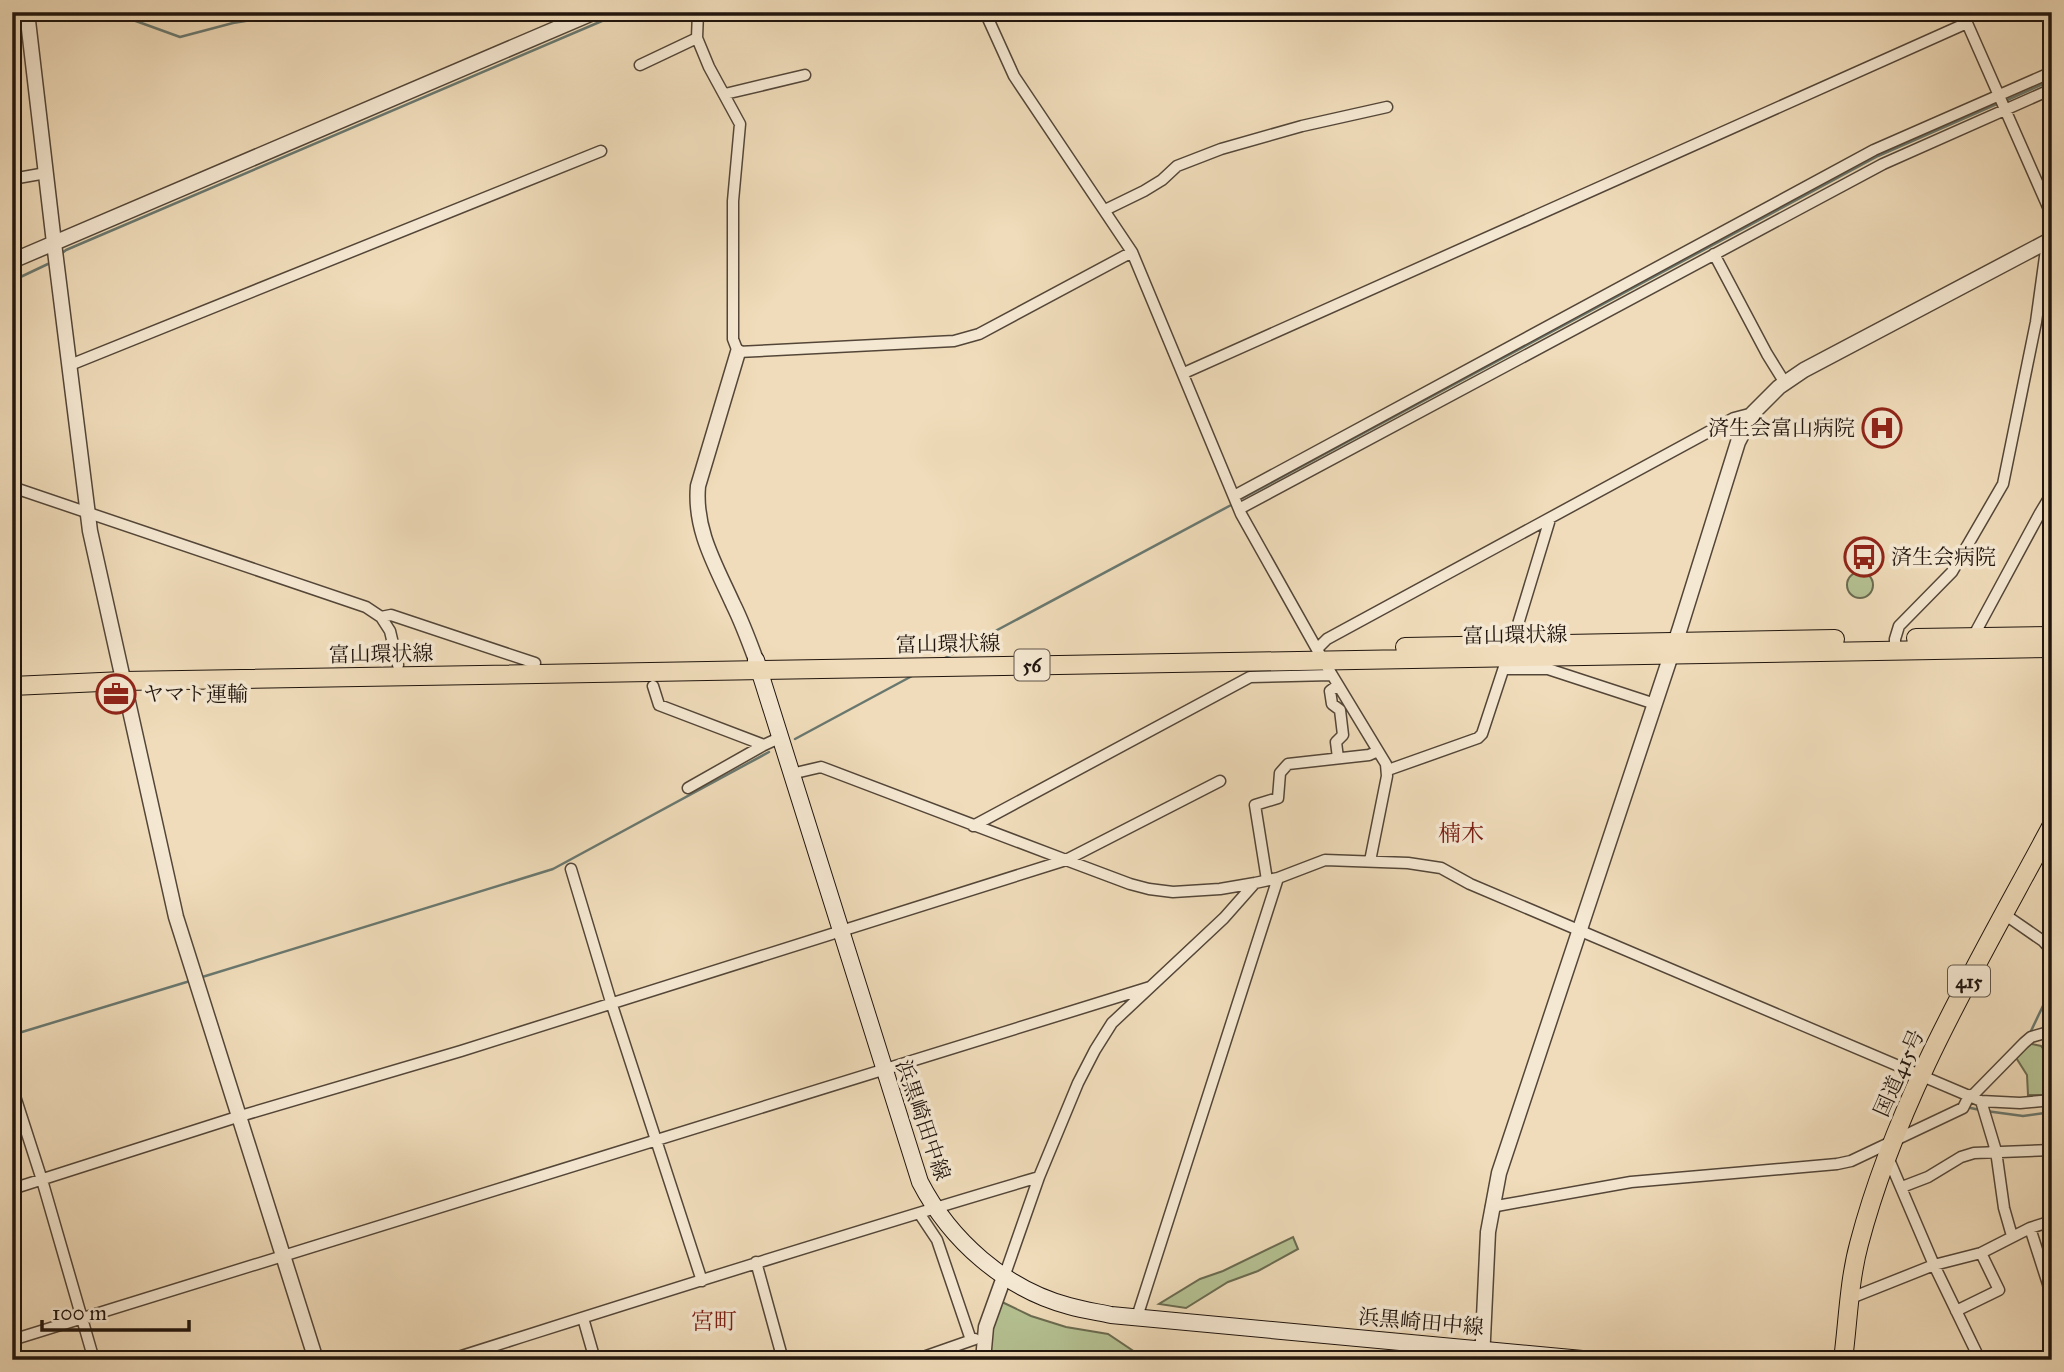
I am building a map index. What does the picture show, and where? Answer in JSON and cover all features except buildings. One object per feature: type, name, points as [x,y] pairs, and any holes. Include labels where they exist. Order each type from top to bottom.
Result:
[{"type":"main road","name":"富山環状線","points":[[1895,644],[1974,635],[2052,636]]},
{"type":"main road","name":"富山環状線","points":[[12,674],[1324,661],[1507,657],[1673,647],[1895,644],[2052,648]]},
{"type":"main road","name":"富山環状線","points":[[12,686],[122,675],[398,665],[758,665]]},
{"type":"main road","name":"浜黒崎田中線","points":[[758,665],[920,1182],[926,1211],[1004,1277],[1024,1289],[1067,1306],[1111,1315],[1482,1354],[1593,1360]]},
{"type":"main road","name":"国道415号","points":[[1843,1360],[1858,1246],[1890,1148],[1920,1077],[2052,825]]},
{"type":"street","points":[[27,12],[87,512],[176,917],[316,1360]]},
{"type":"street","points":[[12,261],[595,12]]},
{"type":"street","points":[[698,12],[697,38],[709,67],[740,124],[733,201],[733,340],[738,352],[698,486],[696,501],[705,542],[758,665]]},
{"type":"street","points":[[985,12],[1014,76],[1132,252],[1239,509],[1388,770],[1370,861]]},
{"type":"street","points":[[1184,373],[1967,23],[2052,216]]},
{"type":"street","points":[[640,65],[697,38]]},
{"type":"street","points":[[1234,496],[1874,150],[2052,72]]},
{"type":"street","points":[[725,94],[806,75]]},
{"type":"street","points":[[1239,509],[1883,164],[2052,89]]},
{"type":"street","points":[[1105,210],[1144,191],[1162,180],[1177,166],[1221,149],[1302,126],[1387,107]]},
{"type":"street","points":[[70,365],[601,151]]},
{"type":"street","points":[[12,179],[46,173]]},
{"type":"street","points":[[1482,1354],[1491,1207],[1499,1173],[1655,704],[1738,442],[1752,413],[1804,370],[2049,250]]},
{"type":"street","points":[[1895,644],[1899,626],[1952,572],[2003,484],[2049,250]]},
{"type":"street","points":[[738,352],[954,341],[967,338],[1132,252]]},
{"type":"street","points":[[1714,254],[1767,354],[1786,383]]},
{"type":"street","points":[[1566,316],[1574,330]]},
{"type":"street","points":[[1324,661],[1327,639],[1734,418],[1752,413]]},
{"type":"street","points":[[12,487],[366,607],[381,617],[390,632],[398,665]]},
{"type":"street","points":[[1974,635],[2052,493]]},
{"type":"street","points":[[2040,513],[2052,520]]},
{"type":"street","points":[[1388,770],[1478,738],[1482,734],[1550,519]]},
{"type":"street","points":[[381,617],[391,615],[535,663]]},
{"type":"street","points":[[1507,657],[1655,704]]},
{"type":"street","points":[[974,826],[1250,677],[1324,661]]},
{"type":"street","points":[[1338,685],[1330,691],[1332,704],[1340,710],[1343,735],[1336,742],[1339,758]]},
{"type":"street","points":[[653,687],[659,705],[764,745]]},
{"type":"street","points":[[688,788],[779,738]]},
{"type":"street","points":[[1137,1317],[1273,879],[1255,804],[1278,798],[1280,773],[1288,764],[1369,755],[1377,751]]},
{"type":"street","points":[[791,774],[821,767],[1130,884],[1161,890],[1220,889],[1255,883],[1325,860],[1441,868],[1470,884],[1981,1101],[2020,1103],[2052,1100]]},
{"type":"street","points":[[12,1189],[237,1116],[461,1051],[1066,860],[1220,781]]},
{"type":"street","points":[[571,869],[611,1002],[702,1281]]},
{"type":"street","points":[[915,1360],[978,1338],[986,1327],[1039,1177],[1078,1083],[1095,1050],[1112,1023],[1224,918],[1255,883]]},
{"type":"street","points":[[2004,914],[2043,941],[2052,951]]},
{"type":"street","points":[[12,1340],[1150,987]]},
{"type":"street","points":[[1491,1207],[1631,1182],[1851,1161],[1890,1148],[1963,1108],[1969,1096],[1975,1094],[2031,1037],[2052,1031]]},
{"type":"street","points":[[12,1087],[94,1360]]},
{"type":"street","points":[[1981,1101],[1996,1151],[2004,1208],[2012,1236]]},
{"type":"street","points":[[1890,1148],[1902,1187],[1934,1265],[1980,1360]]},
{"type":"street","points":[[1902,1187],[1974,1153],[2052,1150]]},
{"type":"street","points":[[449,1360],[756,1262],[1039,1177]]},
{"type":"street","points":[[926,1211],[978,1338],[983,1360]]},
{"type":"street","points":[[1851,1298],[1934,1265],[1981,1253],[2030,1228],[2052,1222]]},
{"type":"street","points":[[2030,1228],[2052,1305]]},
{"type":"street","points":[[1956,1311],[1999,1290],[1981,1253]]},
{"type":"street","points":[[756,1262],[783,1360]]},
{"type":"street","points":[[583,1318],[595,1360]]},
{"type":"green space","points":[[1860,572],[1869,576],[1873,585],[1869,594],[1860,598],[1851,594],[1847,585],[1851,576]]},
{"type":"green space","points":[[2027,1043],[2041,1046],[2052,1060],[2048,1095],[2028,1095],[2027,1075],[2015,1056]]},
{"type":"green space","points":[[1293,1237],[1298,1249],[1258,1271],[1228,1282],[1186,1308],[1159,1304],[1200,1279],[1223,1271]]},
{"type":"green space","points":[[1002,1302],[1031,1316],[1066,1327],[1108,1334],[1144,1358],[1155,1360],[989,1360],[992,1329]]},
{"type":"waterway","points":[[111,12],[180,37],[233,23],[301,12]]},
{"type":"waterway","points":[[61,254],[623,12]]},
{"type":"waterway","points":[[2005,101],[2052,80]]},
{"type":"waterway","points":[[1239,500],[1878,156],[1999,103]]},
{"type":"waterway","points":[[12,281],[50,263]]},
{"type":"waterway","points":[[943,659],[1233,504]]},
{"type":"waterway","points":[[795,739],[912,676]]},
{"type":"waterway","points":[[199,978],[553,869],[769,752]]},
{"type":"waterway","points":[[12,1035],[190,981]]},
{"type":"waterway","points":[[2030,1033],[2052,987]]},
{"type":"waterway","points":[[1966,1107],[1980,1110]]},
{"type":"waterway","points":[[1986,1111],[2023,1116],[2052,1112]]},
{"type":"place","name":"済生会富山病院","points":[[1882,428]]},
{"type":"place","name":"済生会病院","points":[[1864,557]]},
{"type":"place","name":"ヤマト運輸","points":[[116,694]]},
{"type":"district","name":"楠木","points":[[1461,833]]},
{"type":"district","name":"宮町","points":[[714,1321]]}]
